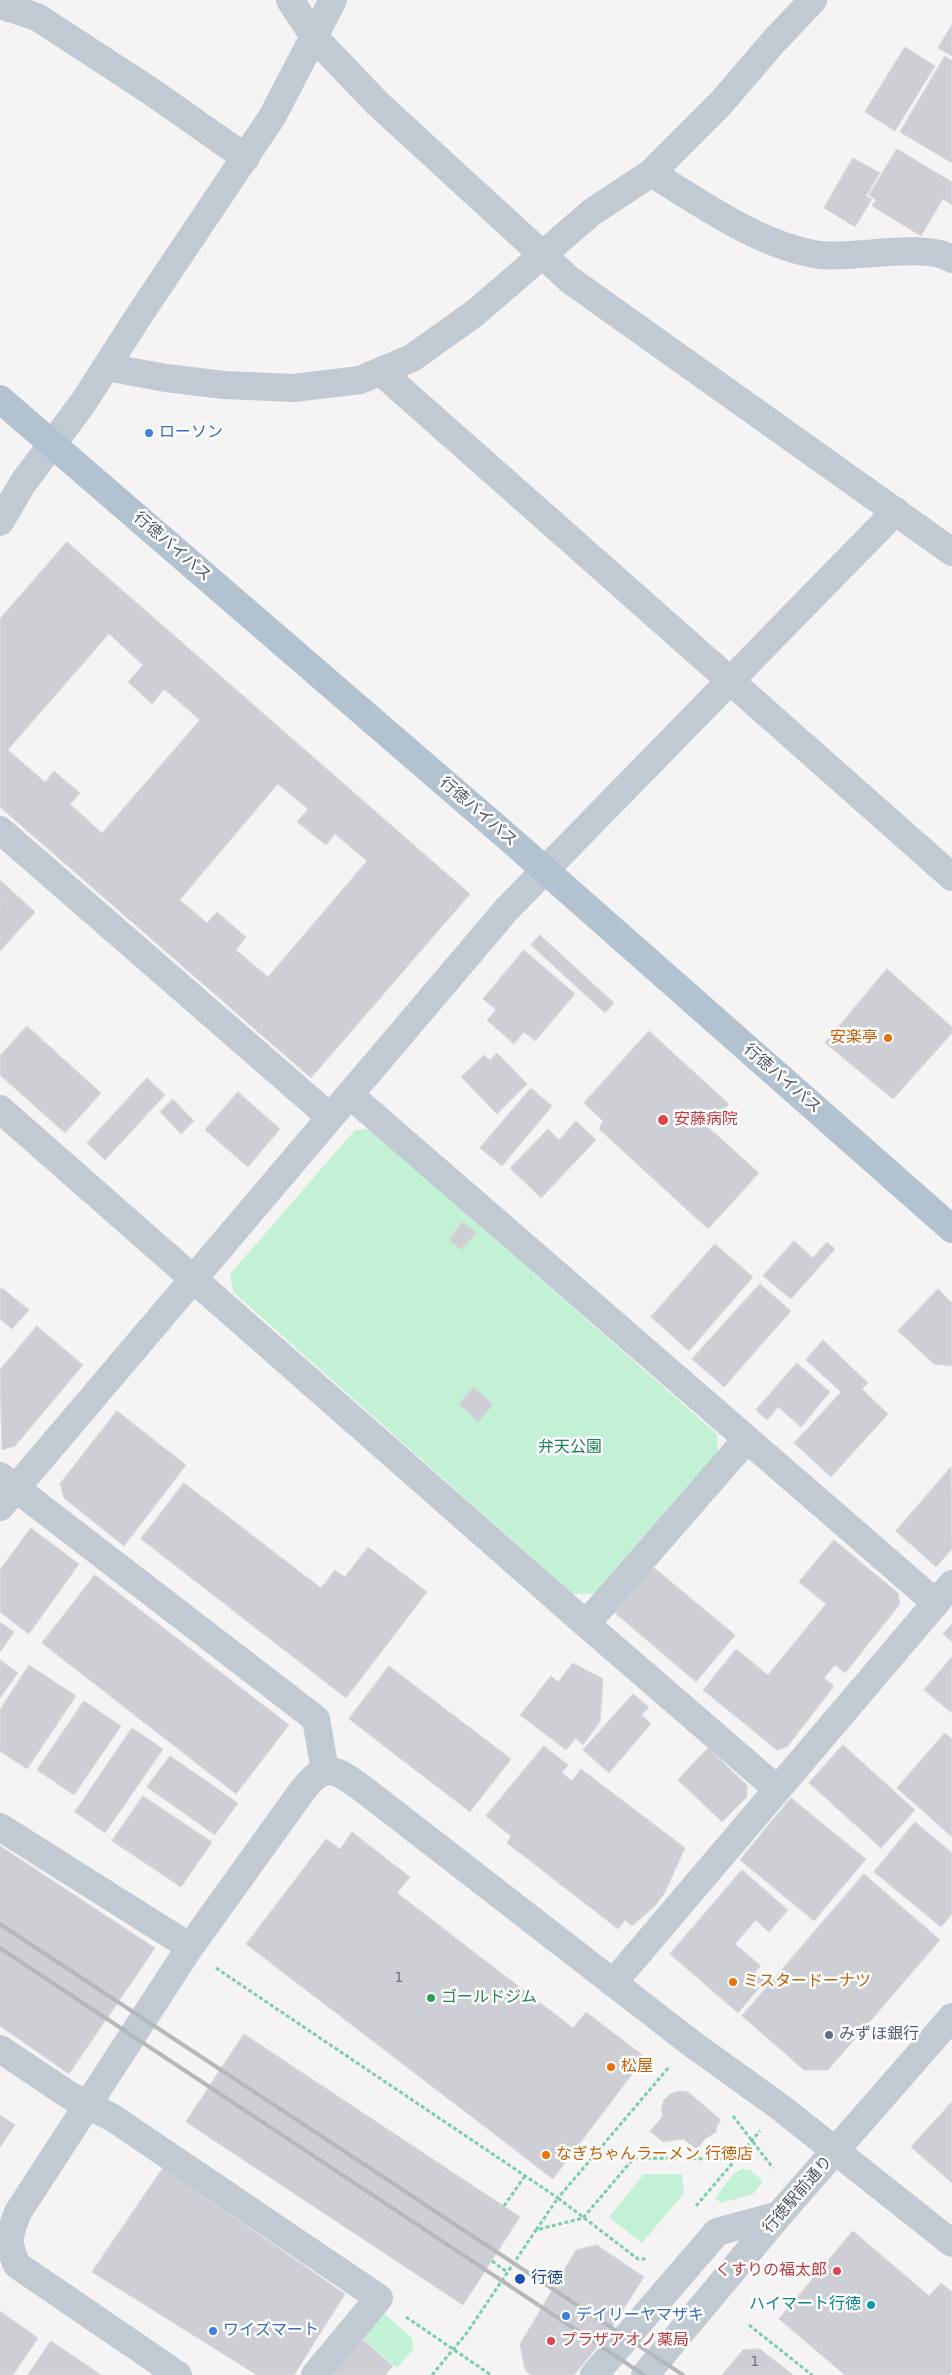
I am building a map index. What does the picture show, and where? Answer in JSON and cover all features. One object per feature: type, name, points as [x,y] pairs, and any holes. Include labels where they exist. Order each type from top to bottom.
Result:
[{"type":"main road","name":"行徳バイパス","points":[[0,399],[544,869],[952,1229]]},
{"type":"street","points":[[290,0],[315,38],[377,103],[570,280],[952,552]]},
{"type":"street","points":[[0,522],[23,483],[53,445],[246,158],[272,117],[315,38],[333,0]]},
{"type":"street","points":[[106,367],[166,378],[294,388],[360,380],[412,358],[475,313],[592,212],[651,173],[721,103],[775,40],[813,0]]},
{"type":"street","points":[[0,5],[37,17],[149,90],[246,158]]},
{"type":"street","points":[[651,173],[724,216],[779,244],[822,255],[915,252],[946,255],[952,259]]},
{"type":"street","points":[[381,372],[952,876]]},
{"type":"street","points":[[324,1771],[316,1719],[5,1491],[194,1279],[506,909],[896,511]]},
{"type":"street","points":[[0,830],[330,1117]]},
{"type":"street","points":[[350,1095],[747,1439],[944,1593],[613,1982]]},
{"type":"street","points":[[0,1109],[586,1624],[777,1789]]},
{"type":"street","points":[[586,1624],[747,1439]]},
{"type":"street","points":[[178,2375],[31,2276],[17,2265],[5,2249],[18,2212],[190,1947],[302,1791],[314,1776],[324,1771],[336,1772],[357,1784],[691,2042],[780,2107],[952,2242]]},
{"type":"street","points":[[0,1827],[190,1947]]},
{"type":"street","name":"行徳駅前通り","points":[[645,2375],[779,2215],[836,2152],[952,2016]]},
{"type":"street","points":[[0,2049],[121,2123],[379,2298],[315,2375]]},
{"type":"street","points":[[594,2375],[717,2232],[779,2215]]},
{"type":"path","points":[[190,1947],[210,1964],[558,2198],[638,2259],[645,2260],[653,2255]]},
{"type":"path","points":[[432,2375],[453,2349],[558,2198],[691,2042]]},
{"type":"path","points":[[728,2109],[773,2168]]},
{"type":"path","points":[[692,2211],[764,2126]]},
{"type":"path","points":[[536,2230],[583,2218],[634,2158],[737,2158]]},
{"type":"path","points":[[504,2206],[525,2176]]},
{"type":"path","points":[[492,2261],[507,2272]]},
{"type":"path","points":[[379,2298],[491,2375]]},
{"type":"path","points":[[749,2325],[812,2375]]},
{"type":"green space","name":"弁天公園","points":[[369,1129],[717,1434],[718,1451],[593,1594],[573,1594],[233,1292],[230,1274],[355,1130]]},
{"type":"green space","points":[[742,2169],[750,2170],[763,2181],[753,2194],[721,2203],[715,2198],[734,2173]]},
{"type":"green space","points":[[644,2174],[682,2174],[684,2193],[642,2243],[609,2217]]},
{"type":"green space","points":[[381,2311],[412,2338],[413,2349],[397,2368],[359,2335]]},
{"type":"building","points":[[952,25],[952,56],[938,48]]},
{"type":"building","points":[[905,47],[935,66],[895,131],[865,112]]},
{"type":"building","points":[[945,56],[952,61],[952,163],[900,132]]},
{"type":"building","points":[[897,149],[952,182],[952,205],[943,199],[921,236],[872,206],[876,200],[869,195]]},
{"type":"building","points":[[853,158],[880,173],[866,196],[872,199],[855,227],[824,208]]},
{"type":"building","points":[[67,542],[470,894],[311,1078],[0,807],[0,619]],"holes":[[[109,634],[143,665],[128,682],[152,704],[164,689],[200,720],[102,833],[70,804],[80,793],[54,771],[45,782],[8,750]],[[278,784],[308,809],[297,822],[326,845],[335,834],[367,861],[268,977],[236,950],[246,937],[217,912],[207,923],[180,900]]]},
{"type":"building","points":[[0,880],[35,912],[0,951]]},
{"type":"building","points":[[540,935],[614,1003],[605,1013],[531,945]]},
{"type":"building","points":[[524,950],[575,994],[535,1041],[524,1032],[514,1044],[487,1020],[496,1010],[483,999]]},
{"type":"building","name":"安楽亭","points":[[887,969],[952,1027],[952,1033],[893,1099],[825,1043]]},
{"type":"building","points":[[27,1026],[101,1093],[65,1133],[0,1075],[0,1056]]},
{"type":"building","points":[[649,1031],[729,1104],[708,1127],[759,1173],[708,1229],[599,1129],[603,1121],[584,1103]]},
{"type":"building","points":[[497,1053],[527,1084],[497,1114],[461,1077],[484,1055],[490,1060]]},
{"type":"building","points":[[147,1078],[165,1095],[105,1160],[87,1143]]},
{"type":"building","points":[[531,1088],[552,1106],[502,1166],[480,1148]]},
{"type":"building","points":[[238,1092],[280,1129],[248,1167],[205,1130]]},
{"type":"building","points":[[173,1099],[194,1121],[181,1134],[160,1112]]},
{"type":"building","points":[[576,1121],[596,1140],[541,1198],[510,1168],[548,1129],[559,1140]]},
{"type":"building","points":[[463,1222],[476,1233],[461,1250],[449,1239]]},
{"type":"building","points":[[794,1241],[813,1258],[827,1242],[835,1249],[791,1299],[763,1276]]},
{"type":"building","points":[[715,1244],[753,1277],[689,1351],[651,1317]]},
{"type":"building","points":[[760,1284],[791,1311],[724,1387],[692,1359]]},
{"type":"building","points":[[2,1288],[29,1310],[12,1329],[0,1319],[0,1290]]},
{"type":"building","points":[[938,1289],[952,1303],[952,1366],[934,1364],[898,1331]]},
{"type":"building","points":[[37,1326],[83,1365],[15,1446],[2,1450],[0,1370]]},
{"type":"building","points":[[823,1340],[868,1383],[862,1389],[888,1414],[831,1477],[794,1443],[841,1392],[806,1360]]},
{"type":"building","points":[[797,1363],[830,1392],[801,1427],[778,1407],[767,1420],[756,1410]]},
{"type":"building","points":[[474,1387],[493,1405],[478,1422],[459,1404]]},
{"type":"building","points":[[117,1411],[186,1465],[124,1546],[64,1498],[60,1484]]},
{"type":"building","points":[[951,1467],[952,1549],[936,1567],[896,1531]]},
{"type":"building","points":[[184,1483],[321,1588],[335,1570],[345,1577],[368,1547],[427,1592],[346,1698],[141,1539]]},
{"type":"building","points":[[31,1528],[79,1564],[29,1634],[0,1612],[0,1570]]},
{"type":"building","points":[[834,1540],[898,1593],[900,1604],[845,1673],[835,1665],[824,1678],[834,1686],[787,1747],[777,1750],[703,1690],[736,1649],[768,1675],[826,1604],[799,1582]]},
{"type":"building","points":[[653,1567],[735,1635],[696,1682],[615,1613]]},
{"type":"building","points":[[95,1575],[289,1725],[236,1794],[42,1643]]},
{"type":"building","points":[[0,1622],[14,1632],[0,1652]]},
{"type":"building","points":[[952,1624],[952,1642],[943,1634]]},
{"type":"building","points":[[952,1657],[952,1713],[924,1690]]},
{"type":"building","points":[[0,1660],[18,1673],[0,1698]]},
{"type":"building","points":[[573,1663],[603,1679],[600,1722],[583,1745],[576,1738],[566,1750],[520,1715],[551,1676],[558,1682]]},
{"type":"building","points":[[29,1665],[76,1696],[27,1769],[0,1751],[0,1710]]},
{"type":"building","points":[[389,1666],[511,1759],[470,1812],[349,1719]]},
{"type":"building","points":[[633,1694],[649,1707],[642,1715],[651,1724],[609,1773],[583,1750]]},
{"type":"building","points":[[84,1701],[121,1726],[74,1795],[37,1770]]},
{"type":"building","points":[[132,1728],[163,1749],[105,1833],[75,1812]]},
{"type":"building","points":[[945,1733],[952,1739],[952,1837],[897,1788]]},
{"type":"building","points":[[843,1745],[915,1810],[881,1848],[809,1783]]},
{"type":"building","points":[[544,1746],[568,1765],[562,1773],[572,1781],[581,1769],[685,1848],[664,1894],[655,1906],[632,1926],[625,1920],[618,1929],[507,1843],[511,1836],[486,1816]]},
{"type":"building","points":[[708,1748],[747,1785],[747,1797],[722,1822],[678,1780]]},
{"type":"building","points":[[170,1756],[238,1803],[215,1835],[147,1787]]},
{"type":"building","points":[[143,1796],[212,1842],[181,1887],[112,1841]]},
{"type":"building","points":[[791,1798],[866,1859],[814,1921],[740,1860]]},
{"type":"building","points":[[915,1822],[952,1853],[952,1914],[941,1927],[874,1872]]},
{"type":"building","points":[[352,1832],[410,1877],[397,1893],[573,2028],[586,2012],[645,2057],[553,2179],[246,1944],[326,1839],[340,1849]]},
{"type":"building","points":[[0,1846],[155,1948],[69,2074],[0,2026]]},
{"type":"building","points":[[742,1870],[788,1910],[769,1932],[756,1920],[735,1944],[761,1966],[755,1972],[765,1981],[738,2013],[670,1954]]},
{"type":"building","points":[[864,1874],[940,1940],[828,2070],[804,2070],[742,2016]]},
{"type":"building","points":[[244,2034],[520,2217],[463,2305],[186,2122]]},
{"type":"building","points":[[679,2091],[688,2092],[721,2120],[717,2125],[716,2132],[705,2139],[697,2149],[683,2139],[663,2142],[650,2131],[663,2116],[661,2109],[664,2100],[670,2094]]},
{"type":"building","points":[[952,2102],[952,2183],[911,2147]]},
{"type":"building","points":[[0,2115],[15,2125],[0,2147]]},
{"type":"building","points":[[163,2168],[345,2294],[294,2375],[257,2375],[92,2272]]},
{"type":"building","name":"ハイマート行徳","points":[[853,2231],[929,2296],[941,2283],[952,2292],[952,2372],[949,2375],[845,2375],[779,2319]]},
{"type":"building","points":[[597,2245],[644,2277],[607,2335],[574,2375],[531,2375],[525,2370],[520,2344],[576,2250]]},
{"type":"building","points":[[0,2311],[38,2338],[13,2375],[0,2375]]},
{"type":"building","points":[[360,2337],[393,2366],[385,2375],[327,2375]]},
{"type":"building","points":[[51,2341],[101,2375],[28,2375]]},
{"type":"building","points":[[760,2349],[793,2375],[722,2375],[743,2350]]},
{"type":"railway","points":[[0,1924],[683,2375]]},
{"type":"railway","points":[[0,1948],[644,2375]]},
{"type":"place","name":"ローソン","points":[[149,433]]},
{"type":"place","name":"安楽亭","points":[[888,1038]]},
{"type":"place","name":"安藤病院","points":[[663,1120]]},
{"type":"place","name":"ミスタードーナツ","points":[[733,1982]]},
{"type":"place","name":"ゴールドジム","points":[[431,1998]]},
{"type":"place","name":"みずほ銀行","points":[[829,2035]]},
{"type":"place","name":"松屋","points":[[611,2067]]},
{"type":"place","name":"なぎちゃんラーメン 行徳店","points":[[546,2155]]},
{"type":"place","name":"くすりの福太郎","points":[[837,2271]]},
{"type":"place","name":"行徳","points":[[520,2279]]},
{"type":"place","name":"ハイマート行徳","points":[[871,2305]]},
{"type":"place","name":"デイリーヤマザキ","points":[[566,2316]]},
{"type":"place","name":"ワイズマート","points":[[213,2331]]},
{"type":"place","name":"プラザアオノ薬局","points":[[551,2341]]}]
